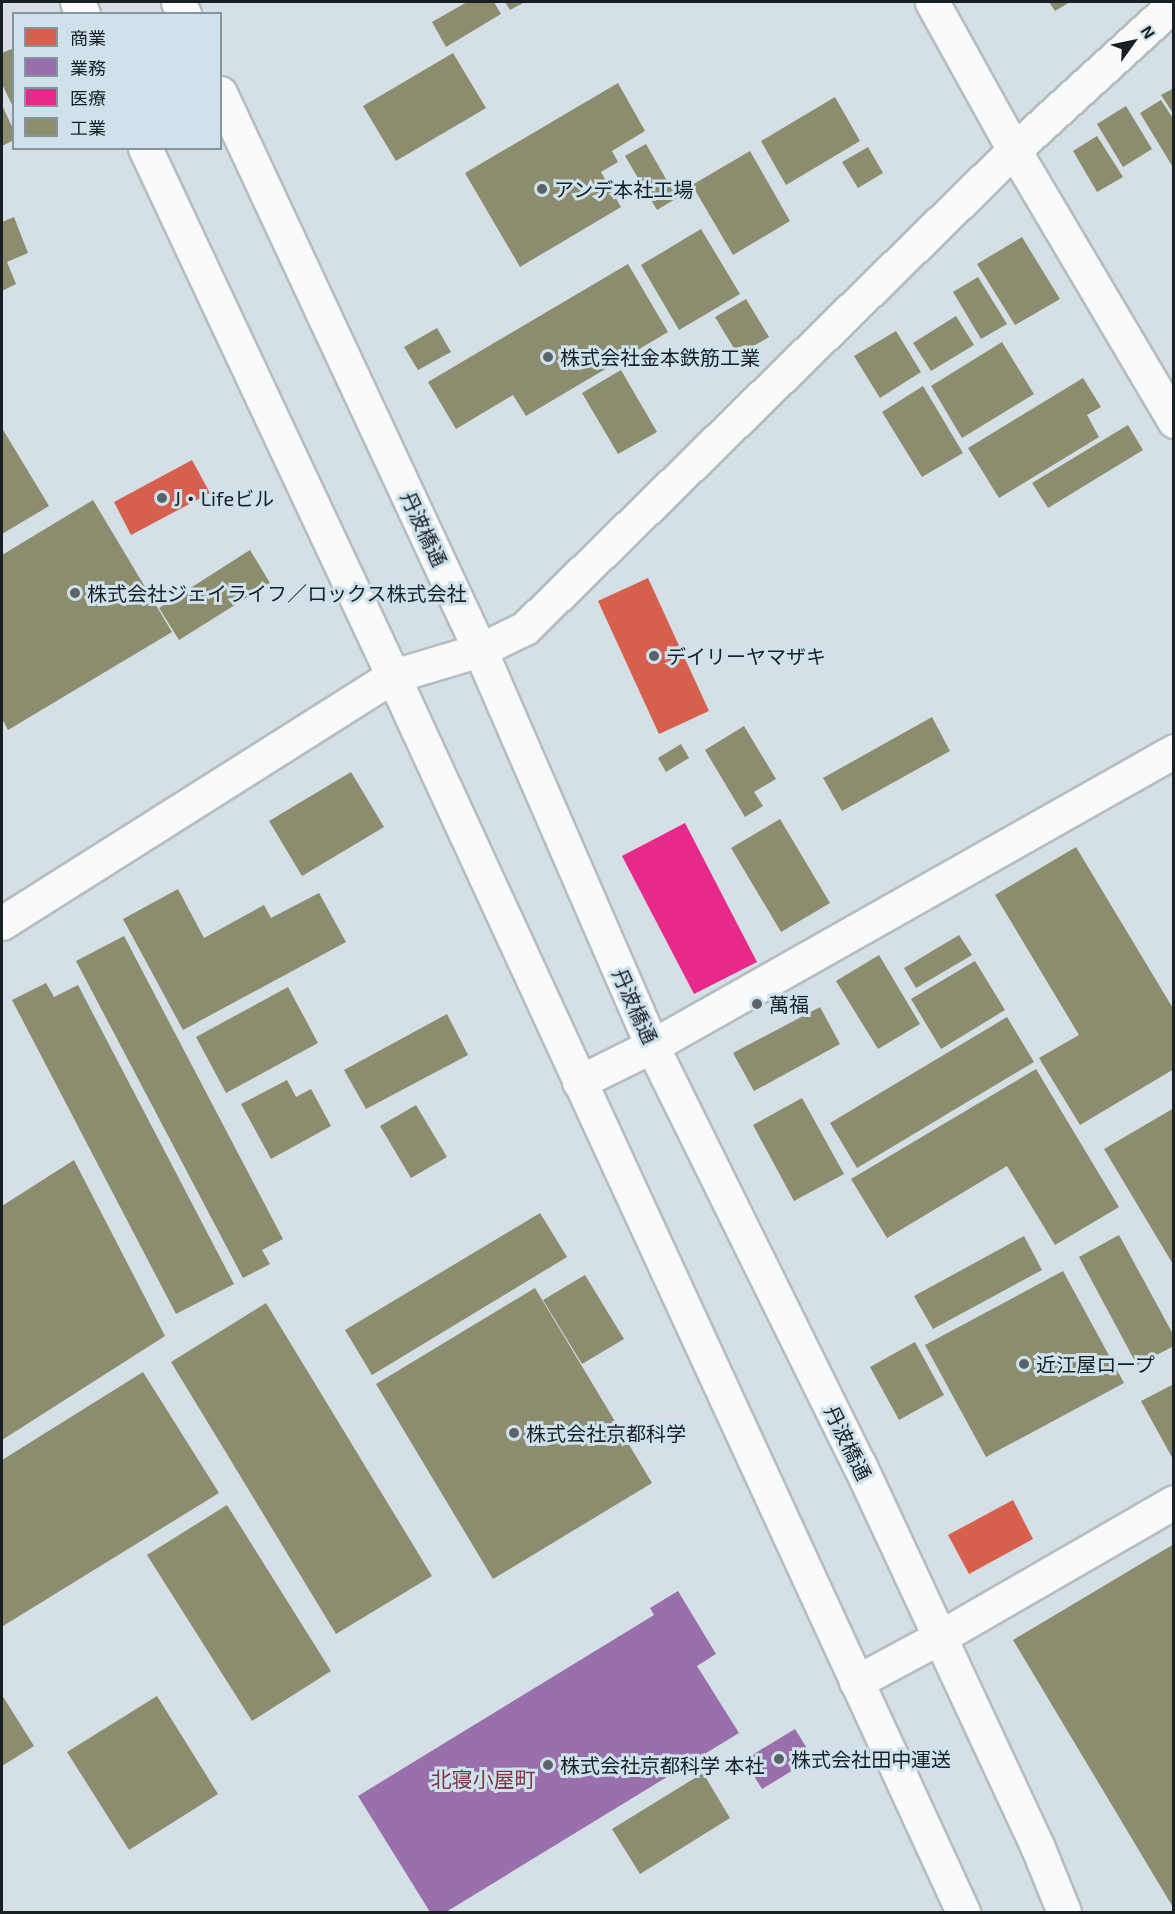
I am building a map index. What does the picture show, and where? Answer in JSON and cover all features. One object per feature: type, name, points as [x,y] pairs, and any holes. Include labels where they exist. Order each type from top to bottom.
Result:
[{"type":"street","points":[[932,2],[1014,150],[1173,421]]},
{"type":"street","points":[[2,923],[393,676],[480,650],[525,628],[1014,150],[1173,4]]},
{"type":"street","name":"丹波橋通","points":[[222,100],[480,650],[652,1046],[859,1464],[1038,1848],[1064,1912]]},
{"type":"street","points":[[146,150],[393,676],[963,1912]]},
{"type":"street","points":[[579,1082],[652,1046],[1173,751]]},
{"type":"street","points":[[856,1682],[940,1637],[1173,1502]]},
{"type":"building: 商業","name":"J・Lifeビル","points":[[192,460],[210,493],[131,535],[114,502]]},
{"type":"building: 商業","name":"デイリーヤマザキ","points":[[648,578],[709,711],[659,734],[598,601]]},
{"type":"building: 商業","points":[[1013,1500],[1033,1539],[969,1574],[948,1535]]},
{"type":"building: 業務","name":"株式会社京都科学 本社","points":[[678,1591],[716,1654],[697,1666],[739,1733],[446,1912],[430,1912],[358,1796],[654,1615],[650,1608]]},
{"type":"building: 業務","name":"株式会社田中運送","points":[[795,1729],[813,1758],[762,1789],[744,1760]]},
{"type":"building: 医療","points":[[685,823],[757,962],[694,994],[622,856]]},
{"type":"building: 工業","points":[[467,2],[494,2],[501,14],[446,47],[432,22]]},
{"type":"building: 工業","points":[[505,2],[525,2],[510,10]]},
{"type":"building: 工業","points":[[1049,2],[1070,2],[1055,11]]},
{"type":"building: 工業","points":[[12,49],[12,105],[2,84],[2,53]]},
{"type":"building: 工業","points":[[453,53],[486,108],[396,161],[363,106]]},
{"type":"building: 工業","name":"アンデ本社工場","points":[[618,83],[645,131],[612,151],[618,162],[601,172],[621,207],[520,267],[465,173]]},
{"type":"building: 工業","points":[[1174,88],[1174,115],[1161,95]]},
{"type":"building: 工業","points":[[835,97],[860,141],[786,185],[761,141]]},
{"type":"building: 工業","points":[[1161,100],[1174,120],[1174,169],[1140,113]]},
{"type":"building: 工業","points":[[2,105],[12,127],[12,141],[2,146]]},
{"type":"building: 工業","points":[[1126,106],[1152,149],[1123,167],[1097,124]]},
{"type":"building: 工業","points":[[1097,136],[1123,177],[1097,192],[1073,151]]},
{"type":"building: 工業","points":[[646,144],[677,198],[657,210],[625,156]]},
{"type":"building: 工業","points":[[868,147],[883,173],[858,188],[842,162]]},
{"type":"building: 工業","points":[[750,151],[790,221],[733,255],[692,185]]},
{"type":"building: 工業","points":[[14,217],[28,253],[7,262],[16,284],[2,291],[2,222]]},
{"type":"building: 工業","points":[[701,229],[740,294],[679,330],[641,265]]},
{"type":"building: 工業","points":[[1022,237],[1060,299],[1015,325],[977,264]]},
{"type":"building: 工業","name":"株式会社金本鉄筋工業","points":[[628,264],[668,332],[526,416],[513,395],[456,429],[428,382]]},
{"type":"building: 工業","points":[[978,277],[1007,324],[981,339],[953,292]]},
{"type":"building: 工業","points":[[746,299],[769,337],[738,355],[715,317]]},
{"type":"building: 工業","points":[[956,316],[974,345],[931,371],[913,343]]},
{"type":"building: 工業","points":[[437,328],[451,352],[418,370],[404,347]]},
{"type":"building: 工業","points":[[896,331],[921,372],[880,398],[854,356]]},
{"type":"building: 工業","points":[[1002,342],[1034,394],[962,438],[931,386]]},
{"type":"building: 工業","points":[[621,370],[657,432],[618,454],[582,393]]},
{"type":"building: 工業","points":[[1083,378],[1101,407],[1087,415],[1099,437],[999,498],[968,448]]},
{"type":"building: 工業","points":[[923,386],[963,453],[922,477],[882,412]]},
{"type":"building: 工業","points":[[1128,425],[1143,450],[1048,508],[1032,483]]},
{"type":"building: 工業","points":[[2,428],[49,506],[2,534]]},
{"type":"building: 工業","name":"株式会社ジェイライフ／ロックス株式会社","points":[[93,500],[172,632],[8,730],[2,719],[2,555]]},
{"type":"building: 工業","points":[[250,550],[270,583],[179,640],[159,608]]},
{"type":"building: 工業","points":[[932,717],[950,751],[842,811],[823,778]]},
{"type":"building: 工業","points":[[744,726],[776,779],[754,792],[763,806],[745,817],[705,750]]},
{"type":"building: 工業","points":[[681,744],[689,758],[666,772],[658,758]]},
{"type":"building: 工業","points":[[351,772],[384,827],[302,876],[269,821]]},
{"type":"building: 工業","points":[[780,819],[830,903],[781,932],[731,848]]},
{"type":"building: 工業","points":[[1076,847],[1174,1010],[1174,1069],[1080,1125],[1039,1058],[1079,1035],[995,895]]},
{"type":"building: 工業","points":[[178,889],[204,938],[264,905],[271,918],[319,893],[346,942],[183,1030],[123,919]]},
{"type":"building: 工業","points":[[959,935],[972,955],[916,988],[904,968]]},
{"type":"building: 工業","points":[[124,936],[283,1239],[262,1250],[270,1264],[243,1278],[76,961]]},
{"type":"building: 工業","points":[[879,955],[920,1024],[878,1049],[836,981]]},
{"type":"building: 工業","points":[[975,961],[1005,1010],[941,1049],[911,999]]},
{"type":"building: 工業","points":[[46,983],[54,997],[78,985],[234,1284],[176,1314],[12,1000]]},
{"type":"building: 工業","points":[[288,987],[318,1043],[226,1093],[196,1037]]},
{"type":"building: 工業","points":[[820,1007],[840,1044],[754,1091],[733,1053]]},
{"type":"building: 工業","points":[[447,1014],[468,1055],[366,1109],[344,1070]]},
{"type":"building: 工業","points":[[1007,1017],[1034,1062],[857,1168],[830,1123]]},
{"type":"building: 工業","points":[[1036,1069],[1119,1207],[1055,1245],[1007,1166],[887,1238],[851,1179]]},
{"type":"building: 工業","points":[[287,1080],[296,1097],[311,1089],[331,1126],[271,1159],[241,1104]]},
{"type":"building: 工業","points":[[802,1098],[844,1174],[794,1201],[753,1125]]},
{"type":"building: 工業","points":[[416,1105],[447,1157],[411,1178],[380,1126]]},
{"type":"building: 工業","points":[[1174,1108],[1174,1266],[1104,1149]]},
{"type":"building: 工業","points":[[74,1160],[165,1336],[2,1440],[2,1206]]},
{"type":"building: 工業","points":[[540,1213],[567,1257],[372,1375],[345,1330]]},
{"type":"building: 工業","points":[[1119,1235],[1174,1336],[1174,1346],[1137,1365],[1079,1257]]},
{"type":"building: 工業","points":[[1024,1236],[1042,1270],[933,1329],[914,1296]]},
{"type":"building: 工業","name":"近江屋ロープ","points":[[1063,1271],[1124,1383],[986,1457],[925,1345]]},
{"type":"building: 工業","points":[[585,1275],[624,1339],[582,1364],[543,1300]]},
{"type":"building: 工業","name":"株式会社京都科学","points":[[535,1288],[652,1483],[493,1579],[376,1384]]},
{"type":"building: 工業","points":[[266,1303],[432,1576],[336,1634],[171,1362]]},
{"type":"building: 工業","points":[[915,1342],[944,1395],[899,1420],[870,1367]]},
{"type":"building: 工業","points":[[143,1372],[219,1493],[3,1626],[2,1460]]},
{"type":"building: 工業","points":[[1174,1384],[1174,1461],[1141,1401]]},
{"type":"building: 工業","points":[[227,1505],[331,1671],[252,1721],[147,1555]]},
{"type":"building: 工業","points":[[1174,1544],[1174,1909],[1013,1640]]},
{"type":"building: 工業","points":[[2,1695],[34,1746],[2,1766]]},
{"type":"building: 工業","points":[[157,1696],[218,1794],[129,1850],[67,1752]]},
{"type":"building: 工業","points":[[703,1773],[730,1818],[640,1874],[612,1829]]},
{"type":"place","name":"アンデ本社工場","points":[[542,189]]},
{"type":"place","name":"株式会社金本鉄筋工業","points":[[548,357]]},
{"type":"place","name":"J・Lifeビル","points":[[162,498]]},
{"type":"place","name":"株式会社ジェイライフ／ロックス株式会社","points":[[75,593]]},
{"type":"place","name":"デイリーヤマザキ","points":[[654,656]]},
{"type":"place","name":"萬福","points":[[757,1004]]},
{"type":"place","name":"近江屋ロープ","points":[[1024,1364]]},
{"type":"place","name":"株式会社京都科学","points":[[514,1433]]},
{"type":"place","name":"株式会社田中運送","points":[[779,1759]]},
{"type":"place","name":"株式会社京都科学 本社","points":[[548,1765]]},
{"type":"district","name":"北寝小屋町","points":[[483,1779]]}]
